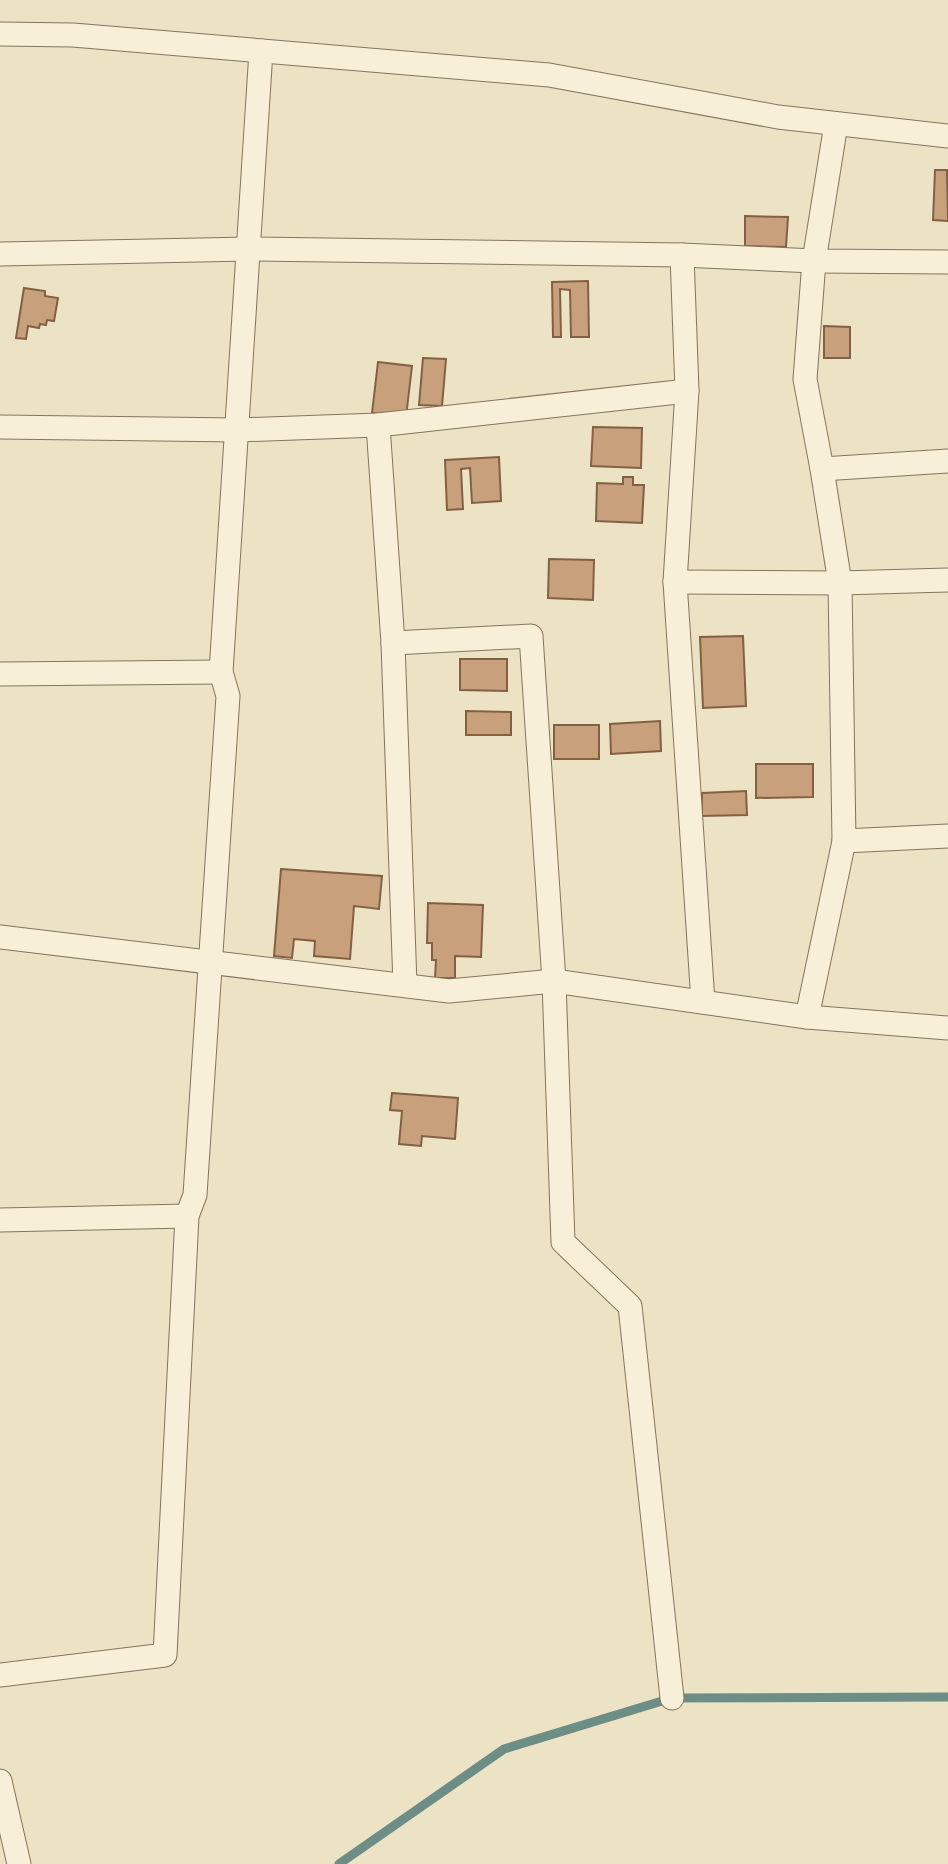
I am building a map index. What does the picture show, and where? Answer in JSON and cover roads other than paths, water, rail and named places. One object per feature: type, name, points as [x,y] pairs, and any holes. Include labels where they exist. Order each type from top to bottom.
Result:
[{"type":"street","points":[[0,34],[73,36],[549,75],[778,117],[948,136]]},
{"type":"street","points":[[0,1675],[165,1655],[187,1216],[195,1195],[228,696],[221,672],[261,51]]},
{"type":"street","points":[[807,1017],[844,841],[840,583],[805,379],[814,261],[836,124]]},
{"type":"street","points":[[0,254],[249,249],[948,262]]},
{"type":"street","points":[[682,255],[687,391],[675,582],[703,1002]]},
{"type":"street","points":[[0,427],[238,430],[378,425],[687,391]]},
{"type":"street","points":[[378,425],[393,643],[405,985]]},
{"type":"street","points":[[822,469],[948,461]]},
{"type":"street","points":[[675,582],[840,583],[948,580]]},
{"type":"street","points":[[393,643],[531,636],[554,981],[563,1242],[630,1306],[672,1698]]},
{"type":"street","points":[[0,674],[221,672]]},
{"type":"street","points":[[844,841],[948,836]]},
{"type":"street","points":[[0,937],[449,991],[554,981],[807,1017],[948,1028]]},
{"type":"street","points":[[0,1220],[187,1216]]},
{"type":"street","points":[[0,1780],[18,1858]]},
{"type":"waterway","points":[[339,1864],[504,1749],[672,1698],[948,1697]]}]
